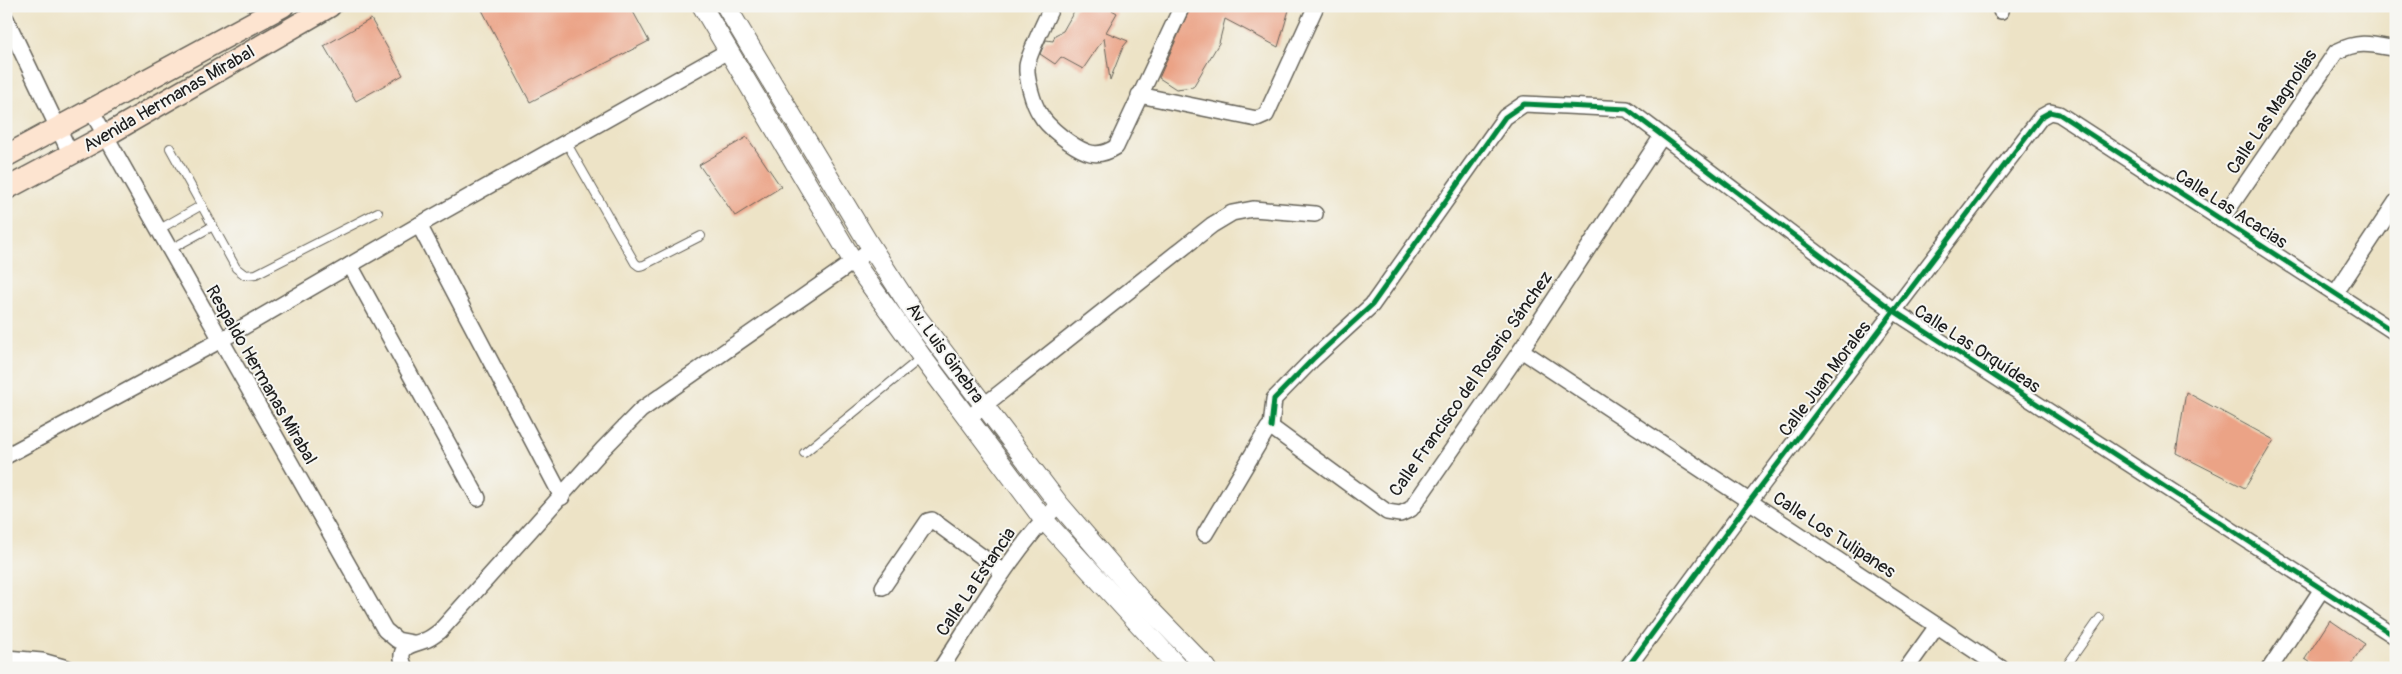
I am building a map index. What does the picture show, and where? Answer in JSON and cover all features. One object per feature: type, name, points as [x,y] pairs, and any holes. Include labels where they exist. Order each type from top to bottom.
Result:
[{"type":"main road","name":"Avenida Hermanas Mirabal","points":[[6,156],[283,6]]},
{"type":"main road","name":"Avenida Hermanas Mirabal","points":[[6,189],[105,136],[330,6]]},
{"type":"street","name":"Av. Luis Ginebra","points":[[702,6],[853,261],[922,357],[1043,519],[1179,668]]},
{"type":"street","name":"Av. Luis Ginebra","points":[[726,6],[742,36],[914,313],[1058,504],[1142,601],[1207,668]]},
{"type":"street","points":[[1052,6],[1027,66],[1033,99],[1039,114],[1050,127],[1087,153],[1108,152],[1116,147],[1139,94],[1182,6]]},
{"type":"street","points":[[1139,94],[1257,119],[1262,118],[1266,115],[1316,6]]},
{"type":"street","points":[[6,19],[71,155]]},
{"type":"street","name":"Calle Las Magnolias","points":[[2221,220],[2336,52],[2352,44],[2367,43],[2396,49]]},
{"type":"street","points":[[6,456],[221,340],[418,225],[728,51]]},
{"type":"street","name":"Calle Las Orquídeas","points":[[1271,427],[1274,399],[1313,359],[1372,305],[1479,156],[1504,117],[1524,104],[1627,109],[1894,311],[2396,638]]},
{"type":"street","name":"Respaldo Hermanas Mirabal","points":[[91,110],[385,630],[397,640],[413,642]]},
{"type":"street","name":"Calle Las Acacias","points":[[2050,112],[2059,114],[2396,333]]},
{"type":"street","name":"Calle Juan Morales","points":[[1627,668],[2041,117],[2050,112]]},
{"type":"street","name":"Calle Francisco del Rosario Sánchez","points":[[1271,427],[1387,512],[1400,514],[1411,509],[1521,350],[1662,136]]},
{"type":"street","points":[[2335,294],[2396,202]]},
{"type":"street","points":[[967,419],[1212,225],[1232,213],[1253,209],[1316,214]]},
{"type":"street","points":[[418,225],[562,497]]},
{"type":"street","points":[[405,668],[402,656],[403,650],[413,642],[427,640],[440,631],[562,497],[603,448],[641,410],[873,248]]},
{"type":"street","points":[[350,265],[478,498]]},
{"type":"street","name":"Calle Los Tulipanes","points":[[1521,350],[2001,668]]},
{"type":"street","points":[[1205,534],[1268,428],[1271,427]]},
{"type":"street","name":"Calle La Estancia","points":[[942,668],[1003,572],[1043,519],[1058,504]]},
{"type":"street","points":[[883,587],[928,520],[932,520],[1003,572]]},
{"type":"street","points":[[2270,668],[2322,589]]},
{"type":"street","points":[[1907,668],[1937,626]]},
{"type":"street","points":[[6,658],[42,661],[67,668]]},
{"type":"lane","points":[[566,142],[635,263],[639,266],[701,236]]},
{"type":"lane","points":[[170,148],[236,268],[245,276],[256,274],[378,212]]},
{"type":"lane","points":[[158,230],[202,206]]},
{"type":"lane","points":[[169,250],[213,226]]},
{"type":"lane","points":[[804,453],[922,357]]},
{"type":"lane","points":[[2065,668],[2100,618]]},
{"type":"building","points":[[480,6],[630,6],[649,41],[530,102]]},
{"type":"building","points":[[1077,6],[1105,6],[1117,13],[1106,32],[1128,41],[1123,47],[1110,80],[1104,38],[1083,69],[1061,57],[1055,64],[1040,54],[1046,40],[1053,41],[1055,35],[1063,31]]},
{"type":"building","points":[[1191,6],[1281,6],[1289,10],[1278,47],[1225,19],[1219,43],[1193,87],[1176,89],[1159,78]]},
{"type":"building","points":[[371,19],[403,75],[356,101],[324,46]]},
{"type":"building","points":[[747,137],[781,187],[735,216],[699,165]]},
{"type":"building","points":[[2186,392],[2274,440],[2245,488],[2176,453]]},
{"type":"building","points":[[2330,620],[2365,644],[2349,668],[2319,668],[2305,659]]},
{"type":"cycle path","points":[[1271,427],[1274,399],[1313,359],[1372,305],[1505,117],[1524,104],[1627,109],[1894,311],[2396,637]]},
{"type":"cycle path","points":[[1627,668],[1749,502],[2041,117],[2050,112],[2059,114],[2396,333]]}]
